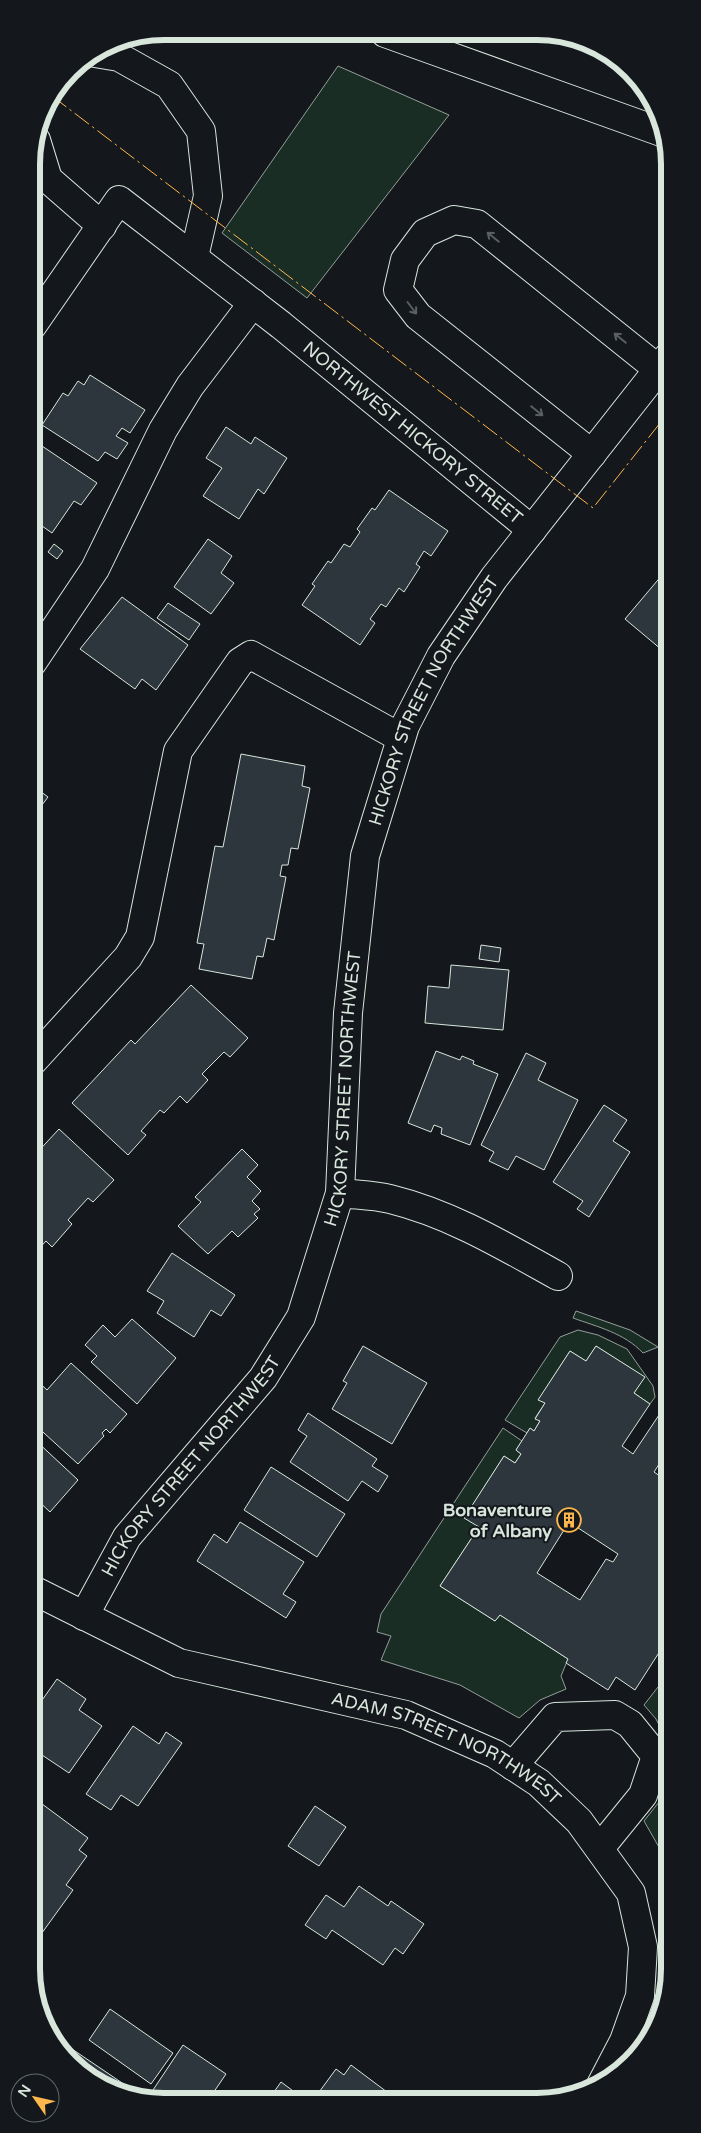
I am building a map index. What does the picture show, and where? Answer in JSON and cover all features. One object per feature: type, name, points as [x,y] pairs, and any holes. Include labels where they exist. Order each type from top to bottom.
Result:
[{"type":"street","points":[[405,40],[656,130]]},
{"type":"street","points":[[106,55],[119,57],[169,85],[201,131],[208,196],[194,258]]},
{"type":"street","points":[[40,154],[48,179],[102,226],[40,315]]},
{"type":"street","name":"NORTHWEST HICKORY STREET","points":[[102,226],[119,200],[253,304],[532,530],[661,366]]},
{"type":"street","points":[[592,454],[418,316],[398,290],[405,260],[425,233],[454,220],[477,224],[661,362]]},
{"type":"street","points":[[40,651],[95,569],[163,430],[190,386],[253,304]]},
{"type":"street","name":"HICKORY STREET NORTHWEST","points":[[84,1616],[127,1538],[262,1378],[301,1317],[340,1193],[348,1013],[365,856],[401,738],[441,656],[494,578],[532,530]]},
{"type":"street","points":[[40,1053],[128,957],[140,937],[178,751],[240,662],[251,654],[401,738]]},
{"type":"street","points":[[340,1193],[389,1199],[436,1214],[477,1231],[558,1276]]},
{"type":"street","name":"ADAM STREET NORTHWEST","points":[[40,1594],[179,1663],[406,1715],[494,1754],[539,1783],[579,1821],[631,1893],[643,1947],[640,1996],[624,2040],[611,2068]]},
{"type":"street","points":[[513,1766],[556,1717],[615,1715],[630,1724],[656,1756],[643,1795],[600,1848]]},
{"type":"green space","points":[[338,66],[449,115],[307,298],[222,233]]},
{"type":"green space","points":[[576,1311],[630,1330],[658,1347],[643,1353],[628,1340],[573,1318]]},
{"type":"green space","points":[[578,1330],[598,1335],[627,1349],[653,1386],[655,1397],[650,1404],[634,1393],[644,1377],[596,1346],[586,1361],[570,1351],[539,1399],[545,1403],[535,1418],[540,1421],[534,1431],[530,1428],[527,1433],[505,1420],[560,1337]]},
{"type":"green space","points":[[503,1428],[522,1441],[516,1450],[521,1454],[515,1463],[504,1456],[465,1517],[479,1527],[440,1586],[495,1621],[500,1615],[568,1659],[561,1676],[566,1689],[540,1700],[519,1718],[460,1685],[381,1660],[391,1636],[377,1632],[381,1614]]},
{"type":"green space","points":[[658,1687],[661,1689],[661,1729],[656,1719],[644,1705]]},
{"type":"green space","points":[[659,1802],[661,1805],[661,1851],[644,1821]]},
{"type":"building","points":[[90,375],[145,410],[130,433],[122,428],[116,436],[128,443],[117,459],[105,452],[98,461],[42,425],[63,393],[68,396],[78,381],[84,385]]},
{"type":"building","points":[[226,427],[251,444],[255,437],[287,458],[264,494],[258,489],[239,519],[203,496],[222,468],[206,458]]},
{"type":"building","points":[[40,445],[97,483],[81,505],[74,501],[52,533],[40,525]]},
{"type":"building","points":[[389,490],[448,531],[431,556],[424,551],[416,564],[420,567],[404,592],[399,588],[386,607],[381,604],[370,619],[375,623],[360,645],[302,605],[315,586],[312,584],[328,561],[331,563],[344,544],[350,547],[360,532],[357,529],[372,508],[375,510]]},
{"type":"building","points":[[208,539],[232,556],[221,573],[234,583],[211,614],[174,587]]},
{"type":"building","points":[[54,544],[63,551],[57,559],[48,552]]},
{"type":"building","points":[[661,576],[661,649],[625,619]]},
{"type":"building","points":[[122,597],[188,645],[156,690],[142,679],[135,689],[80,649]]},
{"type":"building","points":[[168,603],[200,624],[189,640],[157,618]]},
{"type":"building","points":[[241,754],[305,766],[302,786],[310,788],[298,849],[291,848],[288,865],[282,865],[280,876],[286,877],[274,940],[267,938],[263,957],[257,956],[252,979],[199,969],[204,944],[197,943],[215,846],[223,847]]},
{"type":"building","points":[[40,791],[48,797],[40,808]]},
{"type":"building","points":[[481,945],[501,948],[499,962],[479,959]]},
{"type":"building","points":[[451,965],[509,970],[503,1030],[425,1023],[428,986],[449,988]]},
{"type":"building","points":[[191,985],[248,1038],[230,1057],[224,1052],[202,1074],[208,1080],[187,1103],[180,1096],[164,1113],[160,1110],[141,1131],[146,1135],[128,1155],[72,1103],[131,1040],[135,1044]]},
{"type":"building","points":[[436,1051],[460,1060],[462,1056],[474,1061],[473,1064],[498,1074],[470,1145],[441,1134],[442,1128],[434,1125],[431,1132],[408,1123]]},
{"type":"building","points":[[526,1053],[546,1063],[538,1080],[578,1100],[544,1170],[516,1156],[508,1170],[489,1161],[494,1152],[481,1145]]},
{"type":"building","points":[[604,1105],[627,1120],[613,1141],[630,1152],[589,1217],[577,1209],[583,1201],[553,1182]]},
{"type":"building","points":[[59,1129],[114,1180],[93,1202],[88,1198],[68,1220],[72,1224],[52,1247],[46,1241],[40,1247],[40,1149]]},
{"type":"building","points":[[242,1149],[258,1165],[247,1177],[261,1191],[252,1201],[260,1209],[254,1214],[258,1218],[238,1237],[232,1231],[208,1254],[178,1226],[201,1202],[195,1197]]},
{"type":"building","points":[[172,1253],[235,1295],[221,1316],[211,1310],[194,1337],[157,1313],[164,1301],[147,1291]]},
{"type":"building","points":[[132,1319],[176,1358],[137,1404],[91,1362],[97,1356],[85,1345],[103,1325],[115,1337]]},
{"type":"building","points":[[363,1346],[427,1383],[392,1444],[332,1409],[347,1383],[343,1381]]},
{"type":"building","name":"Bonaventure of Albany","points":[[596,1346],[645,1377],[634,1393],[650,1404],[622,1446],[633,1454],[661,1412],[661,1461],[654,1472],[661,1477],[661,1649],[635,1690],[616,1677],[608,1690],[566,1663],[568,1659],[500,1615],[495,1621],[440,1586],[479,1527],[464,1518],[504,1456],[515,1463],[521,1454],[516,1450],[530,1428],[534,1431],[540,1421],[535,1419],[545,1403],[538,1400],[570,1351],[586,1361]],"holes":[[[569,1522],[618,1554],[613,1562],[606,1559],[580,1600],[537,1573]]]},
{"type":"building","points":[[71,1363],[127,1414],[110,1433],[106,1429],[102,1433],[104,1436],[78,1464],[40,1429],[40,1384],[47,1390]]},
{"type":"building","points":[[308,1413],[377,1459],[372,1466],[388,1476],[378,1492],[362,1481],[348,1501],[290,1462],[307,1436],[298,1430]]},
{"type":"building","points":[[40,1445],[78,1480],[50,1512],[40,1503]]},
{"type":"building","points":[[271,1467],[345,1514],[317,1557],[244,1510]]},
{"type":"building","points":[[240,1522],[304,1562],[283,1594],[296,1602],[286,1618],[197,1561],[214,1534],[227,1543]]},
{"type":"building","points":[[57,1679],[86,1699],[79,1710],[102,1726],[69,1773],[40,1754],[40,1703]]},
{"type":"building","points":[[133,1726],[159,1744],[166,1732],[182,1743],[138,1806],[121,1795],[111,1810],[86,1794]]},
{"type":"building","points":[[40,1802],[88,1838],[79,1850],[87,1856],[66,1885],[73,1890],[40,1936]]},
{"type":"building","points":[[315,1806],[346,1827],[319,1866],[288,1846]]},
{"type":"building","points":[[359,1886],[388,1906],[391,1901],[424,1924],[403,1954],[395,1948],[383,1965],[332,1930],[326,1939],[305,1925],[326,1895],[344,1907]]},
{"type":"building","points":[[110,2009],[173,2053],[151,2084],[89,2040]]},
{"type":"building","points":[[183,2045],[226,2074],[213,2093],[164,2093],[153,2090]]},
{"type":"building","points":[[72,2049],[129,2088],[95,2072],[76,2057],[71,2050]]},
{"type":"building","points":[[351,2065],[388,2093],[318,2093],[336,2069],[344,2075]]},
{"type":"building","points":[[281,2082],[296,2093],[273,2093]]},
{"type":"power","points":[[58,100],[593,508],[661,422]]},
{"type":"place","name":"Bonaventure of Albany","points":[[569,1520]]}]
